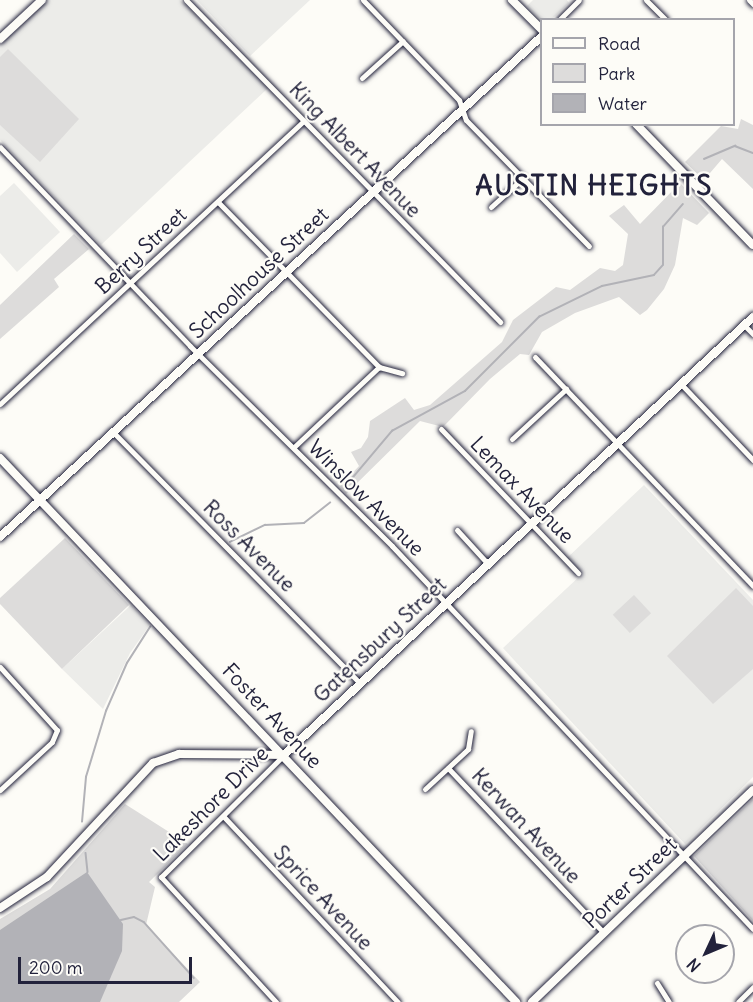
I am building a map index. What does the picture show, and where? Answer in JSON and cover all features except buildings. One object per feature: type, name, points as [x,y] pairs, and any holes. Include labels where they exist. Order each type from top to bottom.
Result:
[{"type":"street","points":[[0,39],[42,0]]},
{"type":"street","name":"King Albert Avenue","points":[[186,0],[500,322]]},
{"type":"street","points":[[363,0],[459,100],[466,120],[589,246]]},
{"type":"street","points":[[512,0],[540,28]]},
{"type":"street","points":[[561,18],[579,0]]},
{"type":"street","points":[[646,0],[664,18]]},
{"type":"street","points":[[749,0],[753,4]]},
{"type":"street","name":"Schoolhouse Street","points":[[0,537],[540,38]]},
{"type":"street","points":[[362,78],[403,41]]},
{"type":"street","name":"Berry Street","points":[[0,404],[304,121]]},
{"type":"street","points":[[638,126],[753,245]]},
{"type":"street","name":"Winslow Avenue","points":[[0,147],[130,283],[294,447],[446,604],[753,928]]},
{"type":"street","points":[[491,207],[523,178]]},
{"type":"street","points":[[218,202],[379,367],[402,373]]},
{"type":"street","name":"Gatensbury Street","points":[[284,755],[753,317]]},
{"type":"street","points":[[744,325],[753,334]]},
{"type":"street","points":[[535,357],[753,586]]},
{"type":"street","points":[[294,447],[379,367]]},
{"type":"street","points":[[681,384],[753,460]]},
{"type":"street","points":[[512,439],[566,389]]},
{"type":"street","name":"Lemax Avenue","points":[[441,429],[578,573]]},
{"type":"street","name":"Ross Avenue","points":[[113,432],[360,683]]},
{"type":"street","name":"Foster Avenue","points":[[0,458],[516,1002]]},
{"type":"street","points":[[457,530],[488,564]]},
{"type":"street","points":[[0,667],[57,730],[52,741],[0,790]]},
{"type":"street","points":[[425,789],[468,749],[471,731]]},
{"type":"street","points":[[0,908],[47,877],[142,771],[157,760],[179,754],[284,755]]},
{"type":"street","name":"Lakeshore Drive","points":[[276,1002],[161,877],[254,788],[284,755]]},
{"type":"street","name":"Kerwan Avenue","points":[[448,768],[604,933]]},
{"type":"street","name":"Porter Street","points":[[532,1002],[753,789]]},
{"type":"street","name":"Sprice Avenue","points":[[224,817],[398,1002]]},
{"type":"street","points":[[657,983],[669,1002]]},
{"type":"street","points":[[738,1002],[753,987]]},
{"type":"shaded area","points":[[46,0],[180,0],[268,88],[101,245],[0,140],[0,45]]},
{"type":"shaded area","points":[[197,0],[310,0],[250,56]]},
{"type":"shaded area","points":[[533,0],[567,0],[569,3],[553,18],[540,19],[527,6]]},
{"type":"shaded area","points":[[14,183],[60,232],[17,272],[0,253],[0,196]]},
{"type":"shaded area","points":[[644,485],[753,600],[753,777],[685,844],[503,648],[582,574],[567,558]]},
{"type":"shaded area","points":[[131,605],[150,625],[130,653],[103,709],[62,669]]},
{"type":"green space","points":[[8,49],[79,119],[40,162],[0,125],[0,57]]},
{"type":"green space","points":[[741,119],[753,125],[753,189],[722,159],[704,180],[685,162],[721,126],[738,129]]},
{"type":"green space","points":[[680,183],[709,213],[697,225],[683,218],[675,265],[664,289],[647,310],[640,315],[619,297],[575,313],[542,332],[529,355],[520,354],[490,379],[443,427],[420,421],[346,494],[340,486],[359,466],[351,452],[361,448],[368,437],[370,421],[405,398],[414,410],[430,405],[502,342],[513,320],[556,287],[570,290],[600,268],[615,271],[623,265],[628,234],[609,216],[624,205],[640,224]]},
{"type":"green space","points":[[74,234],[89,249],[54,279],[59,287],[0,339],[0,305]]},
{"type":"green space","points":[[65,538],[129,605],[62,669],[0,604],[0,598]]},
{"type":"green space","points":[[736,588],[753,606],[753,669],[713,704],[667,656]]},
{"type":"green space","points":[[634,595],[651,613],[630,633],[613,615]]},
{"type":"green space","points":[[753,799],[753,921],[694,856]]},
{"type":"green space","points":[[125,804],[188,844],[149,882],[155,887],[146,925],[200,982],[179,1002],[0,1002],[0,919],[50,889]]},
{"type":"water","points":[[87,872],[123,924],[122,951],[100,1002],[0,1002],[0,930]]},
{"type":"waterway","points":[[704,159],[735,146],[753,153]]},
{"type":"waterway","points":[[344,488],[392,431],[465,391],[539,317],[602,286],[654,275],[663,265],[663,227],[683,204]]},
{"type":"waterway","points":[[230,542],[265,525],[304,523],[330,503]]},
{"type":"waterway","points":[[82,822],[86,777],[106,711],[127,663],[150,627]]},
{"type":"waterway","points":[[86,853],[88,872]]},
{"type":"waterway","points":[[121,920],[134,917],[144,922],[194,978]]},
{"type":"district","name":"AUSTIN HEIGHTS","points":[[594,186]]}]
